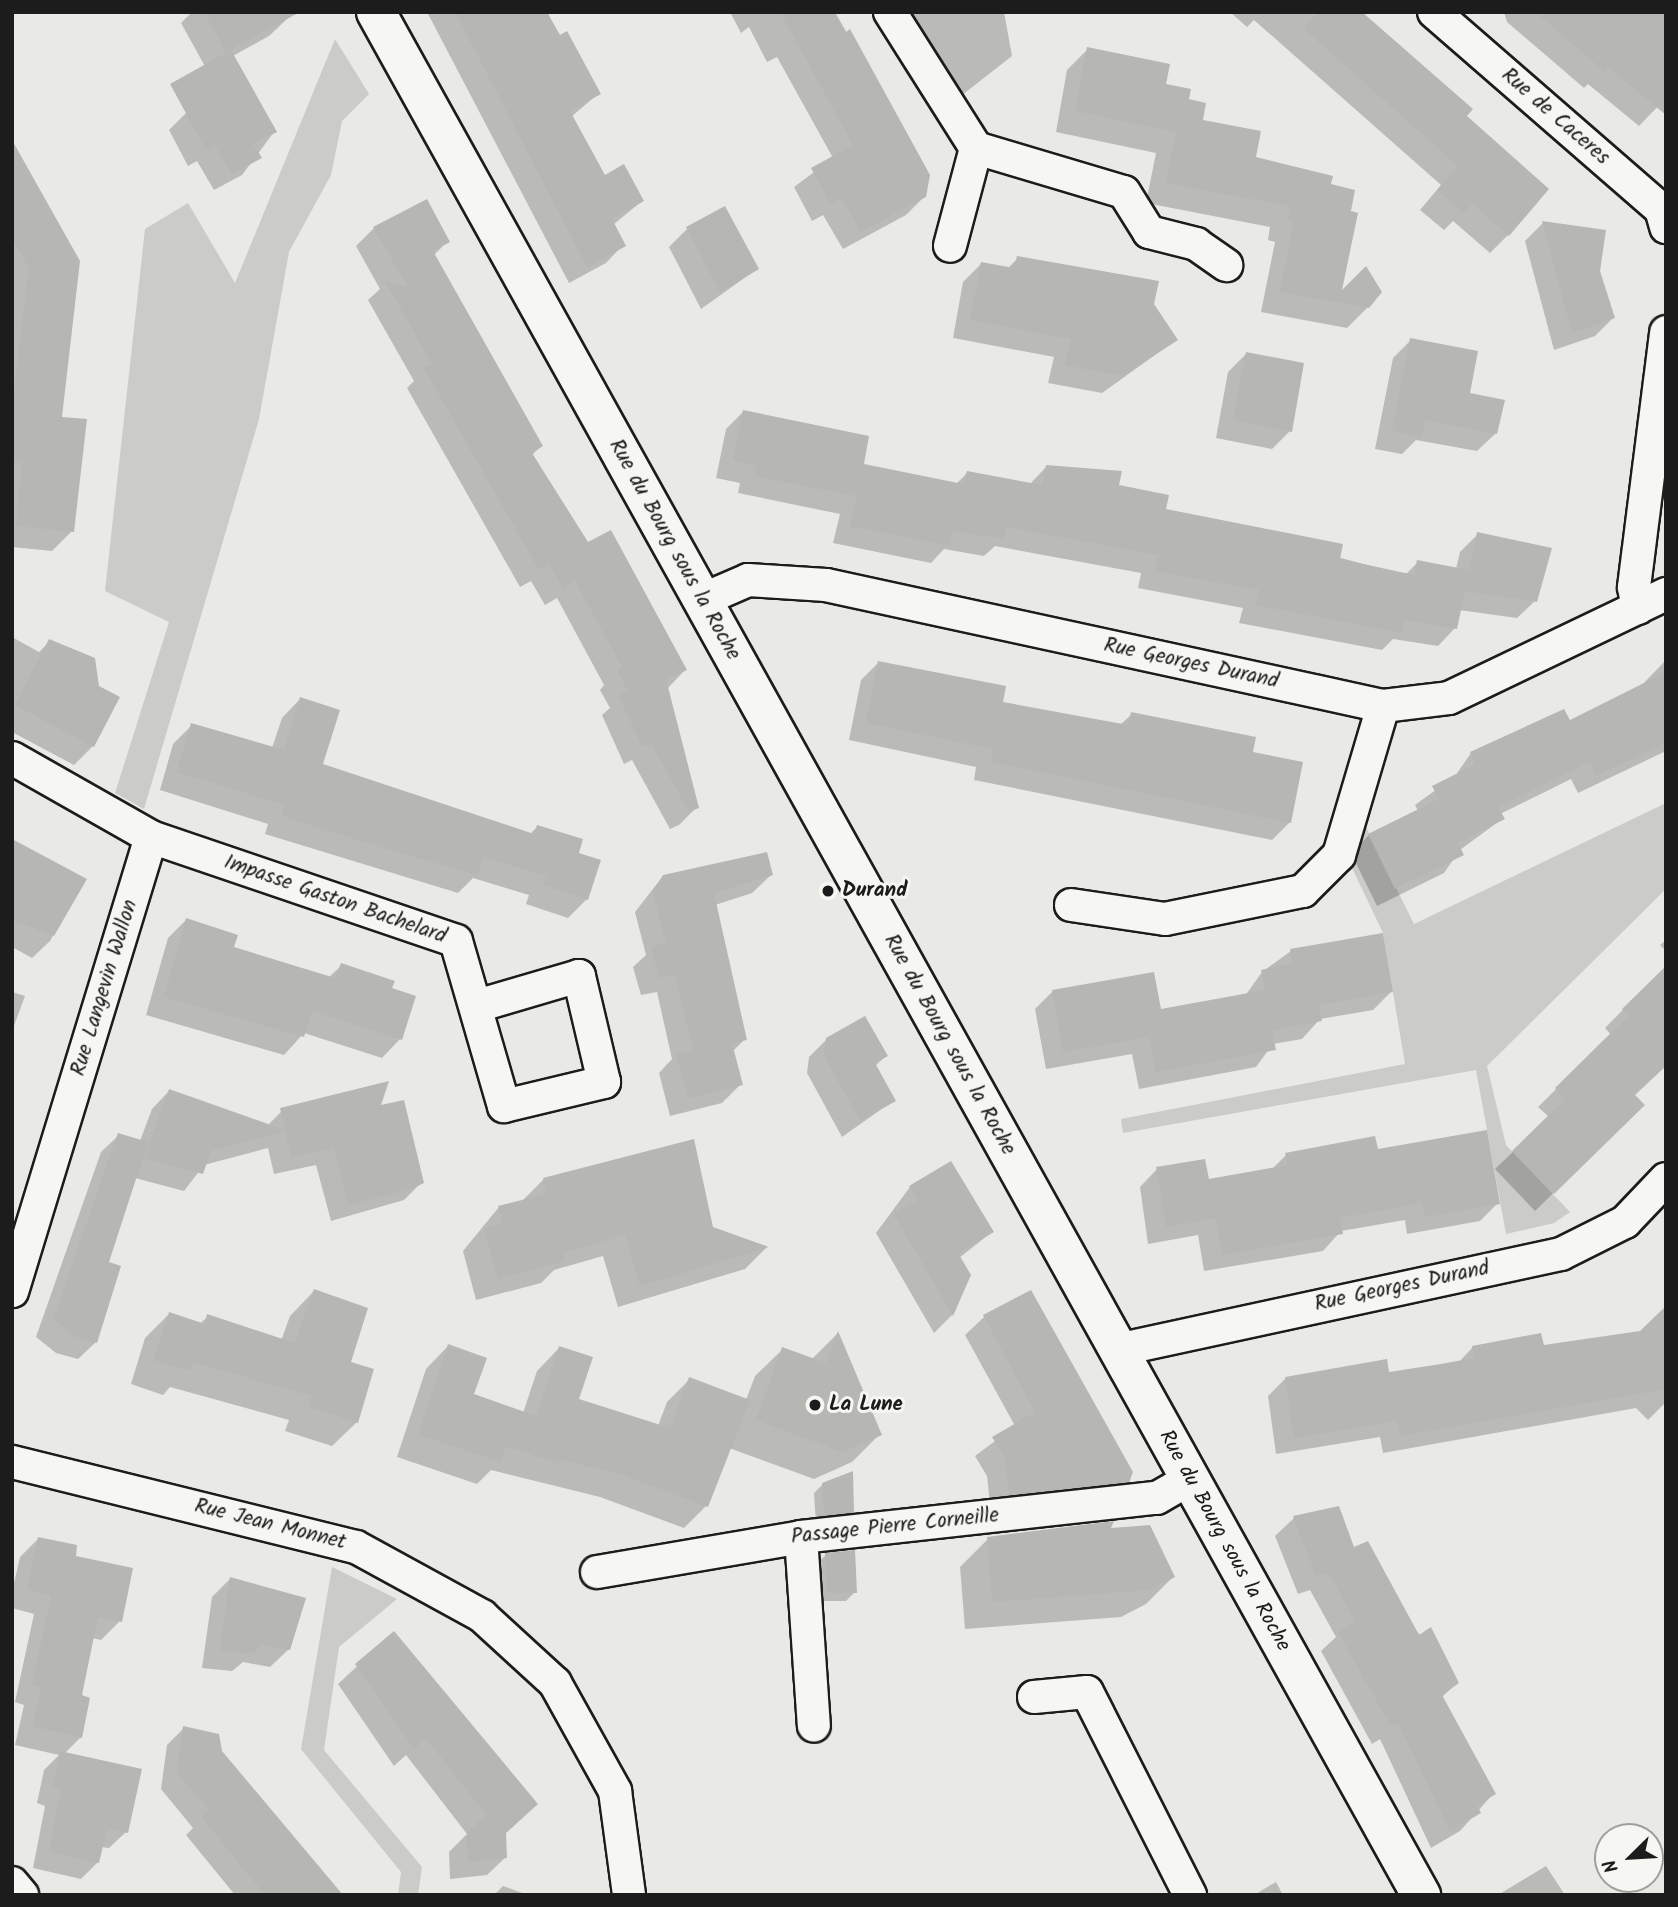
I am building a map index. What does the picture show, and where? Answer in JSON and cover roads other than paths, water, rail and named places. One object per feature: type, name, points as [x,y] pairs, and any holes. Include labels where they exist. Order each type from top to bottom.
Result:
[{"type":"main road","name":"Rue du Bourg sous la Roche","points":[[376,12],[1421,1895]]},
{"type":"street","points":[[890,12],[976,148],[1124,192],[1149,232],[1196,244],[1226,265]]},
{"type":"street","name":"Rue de Caceres","points":[[1434,12],[1661,208],[1666,227]]},
{"type":"street","points":[[950,246],[976,148]]},
{"type":"street","points":[[1638,608],[1634,587],[1666,332]]},
{"type":"street","name":"Rue Georges Durand","points":[[702,600],[748,580],[826,585],[1383,706],[1449,698],[1666,594]]},
{"type":"street","points":[[1071,905],[1165,919],[1303,891],[1339,855],[1383,706]]},
{"type":"street","points":[[12,758],[151,837]]},
{"type":"street","name":"Impasse Gaston Bachelard","points":[[151,837],[456,941],[477,1006],[504,1107],[604,1082],[579,976],[477,1006]]},
{"type":"street","name":"Rue Langevin Wallon","points":[[12,1291],[151,837]]},
{"type":"street","name":"Rue Georges Durand","points":[[1117,1350],[1561,1254],[1625,1222],[1666,1180]]},
{"type":"street","name":"Rue Jean Monnet","points":[[12,1462],[356,1546],[482,1616],[555,1683],[615,1791],[629,1895]]},
{"type":"street","name":"Passage Pierre Corneille","points":[[597,1572],[801,1537],[1157,1498],[1190,1479]]},
{"type":"street","points":[[801,1537],[814,1726]]},
{"type":"street","points":[[1034,1697],[1087,1692],[1190,1895]]},
{"type":"street","points":[[12,1883],[22,1895]]},
{"type":"place","name":"Durand","points":[[828,891]]},
{"type":"place","name":"La Lune","points":[[815,1405]]}]
